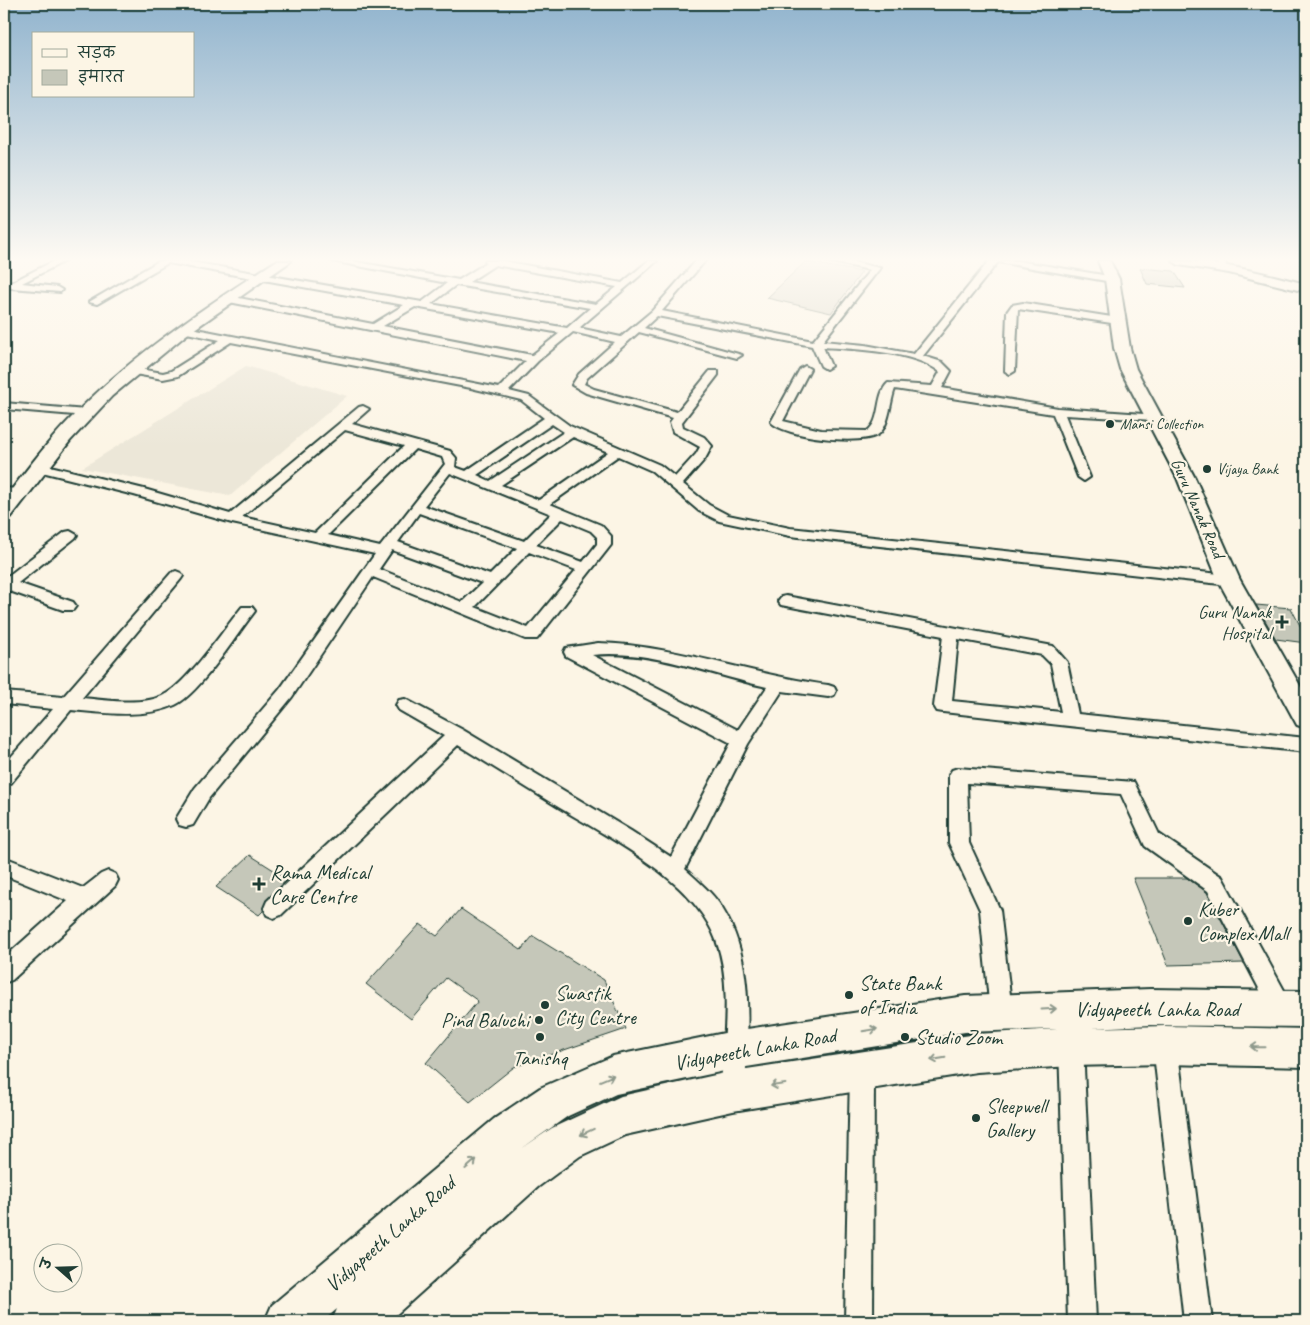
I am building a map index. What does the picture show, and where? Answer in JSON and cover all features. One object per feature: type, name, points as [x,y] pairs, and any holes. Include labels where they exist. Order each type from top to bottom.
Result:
[{"type":"main road","name":"Vidyapeeth Lanka Road","points":[[288,1321],[508,1133],[554,1102],[613,1075],[734,1050],[965,1014],[1150,1007],[1294,1009]]},
{"type":"main road","name":"Vidyapeeth Lanka Road","points":[[355,1321],[522,1172],[566,1142],[621,1116],[732,1091],[977,1053],[1070,1047],[1165,1045],[1306,1048]]},
{"type":"street","points":[[4,513],[11,492],[38,467],[86,413],[133,371],[196,323]]},
{"type":"street","points":[[353,323],[534,358]]},
{"type":"street","points":[[375,327],[383,323]]},
{"type":"street","points":[[528,323],[623,342]]},
{"type":"street","points":[[502,392],[534,358],[580,323]]},
{"type":"street","points":[[644,323],[583,376],[578,385],[590,391],[680,416]]},
{"type":"street","points":[[707,323],[816,344],[864,348],[916,357],[939,364],[946,371],[935,390]]},
{"type":"street","points":[[816,344],[833,323]]},
{"type":"street","points":[[916,357],[944,323]]},
{"type":"street","points":[[1010,371],[1012,323]]},
{"type":"street","name":"Guru Nanak Road","points":[[1118,323],[1128,369],[1186,478],[1229,580],[1306,718]]},
{"type":"street","points":[[637,329],[736,355]]},
{"type":"street","points":[[186,330],[502,392],[524,398],[551,419],[572,432],[656,468],[704,508],[724,518],[756,526],[1229,580]]},
{"type":"street","points":[[133,371],[163,376],[174,374],[230,338]]},
{"type":"street","points":[[816,344],[826,366]]},
{"type":"street","points":[[805,369],[778,418],[780,425],[845,435],[868,435],[878,428],[889,388],[892,385],[935,390],[1058,411],[1154,417]]},
{"type":"street","points":[[676,483],[701,456],[706,446],[700,440],[677,429],[676,422],[714,373]]},
{"type":"street","points":[[4,406],[86,413]]},
{"type":"street","points":[[232,519],[363,409]]},
{"type":"street","points":[[1058,411],[1084,477]]},
{"type":"street","points":[[467,476],[551,419]]},
{"type":"street","points":[[186,819],[202,793],[286,693],[416,507],[451,464],[450,458],[446,454],[344,426]]},
{"type":"street","points":[[492,486],[572,432]]},
{"type":"street","points":[[318,538],[413,444]]},
{"type":"street","points":[[539,506],[617,451]]},
{"type":"street","points":[[38,467],[139,492],[232,519],[318,538],[387,548],[492,581]]},
{"type":"street","points":[[371,571],[531,635],[604,545],[604,536],[596,528],[448,468]]},
{"type":"street","points":[[416,507],[586,568]]},
{"type":"street","points":[[465,608],[559,514]]},
{"type":"street","points":[[5,585],[70,535]]},
{"type":"street","points":[[4,778],[176,576]]},
{"type":"street","points":[[5,585],[68,606]]},
{"type":"street","points":[[786,601],[1039,647],[1054,654],[1059,662],[1071,720]]},
{"type":"street","points":[[4,698],[136,708],[169,700],[190,679],[247,611]]},
{"type":"street","points":[[951,631],[943,706],[1306,745]]},
{"type":"street","points":[[741,740],[572,652],[588,649],[626,650],[680,660],[778,684],[828,692]]},
{"type":"street","points":[[674,871],[741,740],[778,684]]},
{"type":"street","points":[[405,704],[635,844],[674,871],[705,901],[726,936],[735,971],[732,1091]]},
{"type":"street","points":[[274,908],[457,735]]},
{"type":"street","points":[[1001,1012],[990,910],[959,843],[958,774],[1127,787],[1152,840],[1215,884],[1294,1009]]},
{"type":"street","points":[[4,866],[86,899]]},
{"type":"street","points":[[4,972],[108,880]]},
{"type":"street","points":[[1165,1045],[1198,1321]]},
{"type":"street","points":[[1070,1047],[1082,1321]]},
{"type":"street","points":[[859,1321],[862,1072]]},
{"type":"shaded area","points":[[246,366],[347,396],[230,496],[82,468]]},
{"type":"building","points":[[1256,605],[1291,608],[1306,637],[1306,643],[1276,639]]},
{"type":"building","points":[[250,855],[288,879],[266,900],[263,911],[259,915],[216,887]]},
{"type":"building","name":"Kuber Complex Mall","points":[[1133,878],[1187,878],[1207,892],[1244,963],[1168,965]]},
{"type":"building","name":"Swastik City Centre","points":[[461,909],[521,950],[533,936],[604,980],[626,1029],[514,1067],[470,1102],[426,1063],[478,1001],[446,978],[411,1019],[366,984],[420,924],[437,936]]},
{"type":"place","name":"Mansi Collection","points":[[1110,424]]},
{"type":"place","name":"Vijaya Bank","points":[[1207,469]]},
{"type":"place","name":"Guru Nanak Hospital","points":[[1282,622]]},
{"type":"place","name":"Rama Medical Care Centre","points":[[259,884]]},
{"type":"place","name":"Kuber Complex Mall","points":[[1188,921]]},
{"type":"place","name":"State Bank of India","points":[[849,995]]},
{"type":"place","name":"Swastik City Centre","points":[[545,1005]]},
{"type":"place","name":"Pind Baluchi","points":[[539,1020]]},
{"type":"place","name":"Tanishq","points":[[540,1037]]},
{"type":"place","name":"Studio Zoom","points":[[905,1037]]},
{"type":"place","name":"Sleepwell Gallery","points":[[976,1118]]}]
